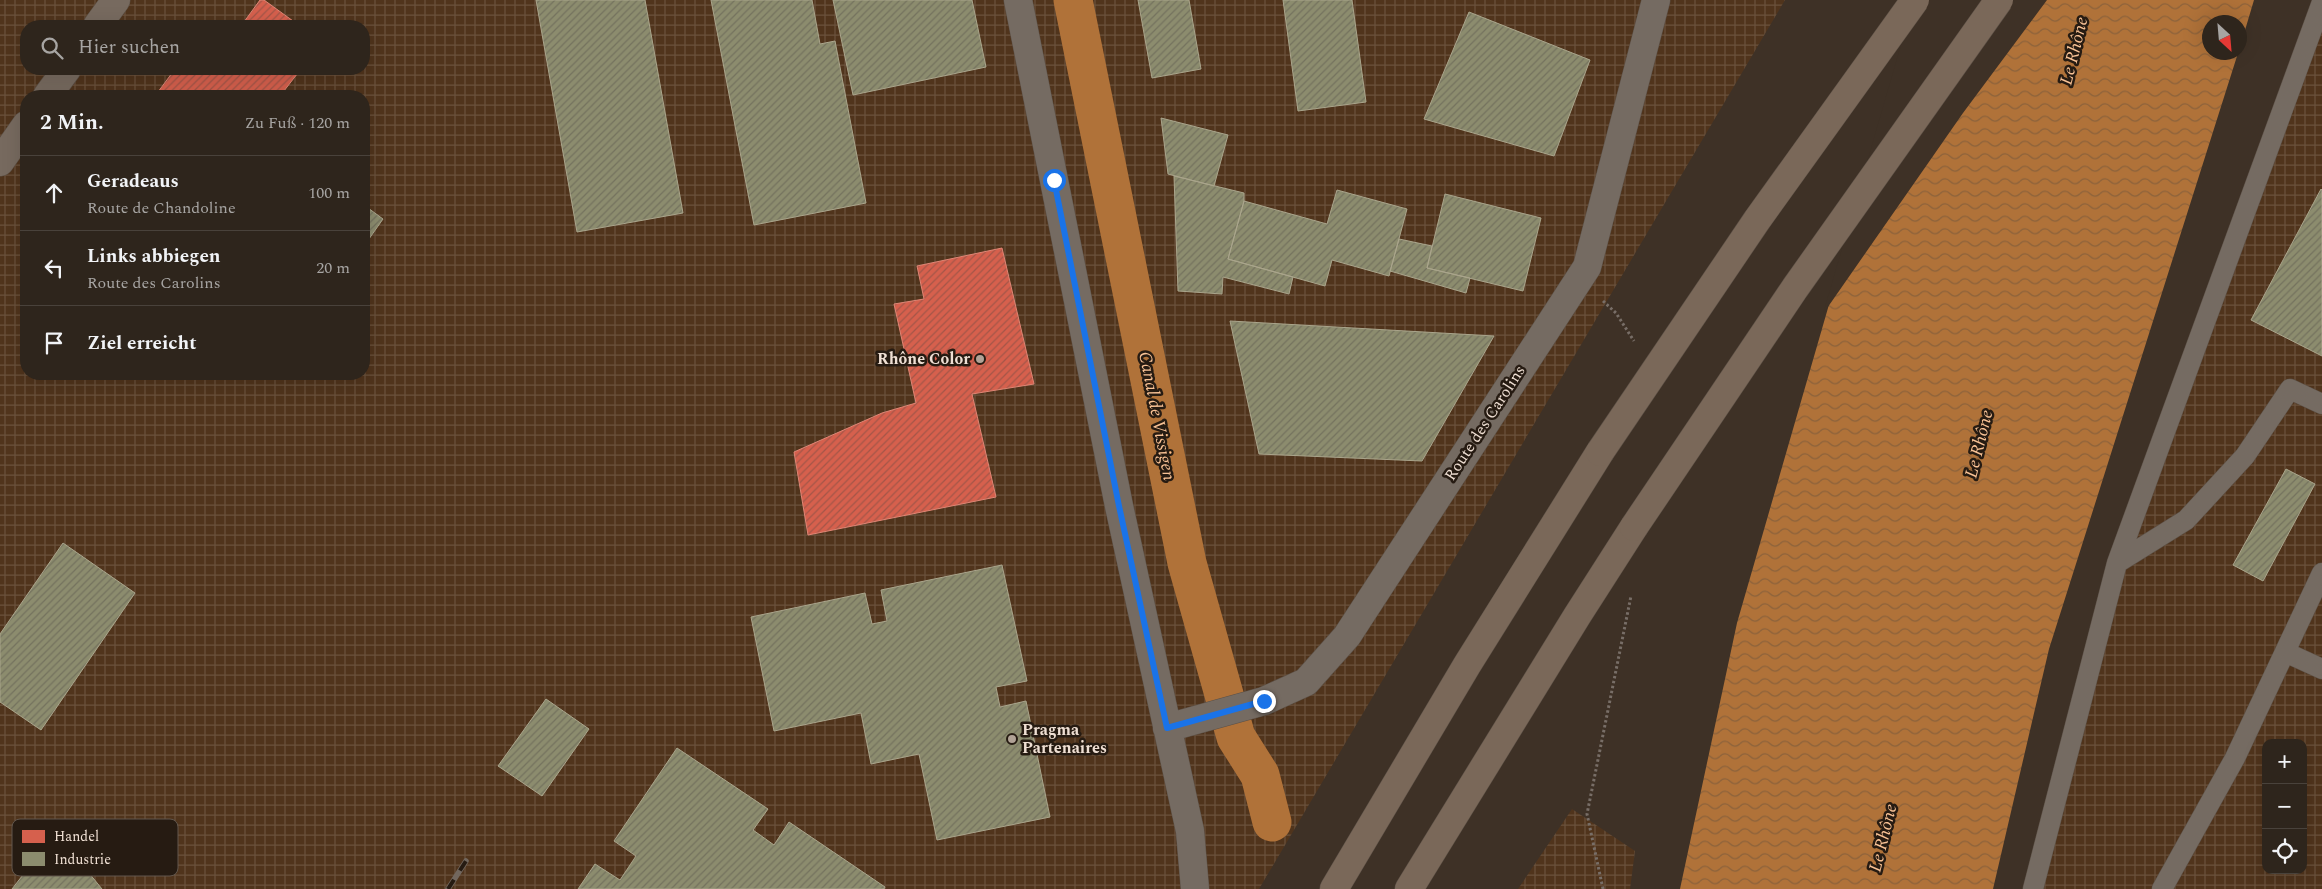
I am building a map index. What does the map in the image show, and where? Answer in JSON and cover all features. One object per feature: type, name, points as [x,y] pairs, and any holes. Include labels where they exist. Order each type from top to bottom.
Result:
[{"type":"highway","points":[[1334,889],[1467,665],[1600,452],[1757,220],[1914,0]]},
{"type":"highway","points":[[1409,889],[1634,527],[1795,288],[1999,0]]},
{"type":"street","points":[[101,20],[116,0]]},
{"type":"street","points":[[1018,0],[1119,506],[1190,831],[1196,889]]},
{"type":"street","name":"Route des Carolins","points":[[1167,728],[1264,701],[1306,682],[1347,636],[1587,267],[1656,0]]},
{"type":"street","points":[[51,90],[63,75]]},
{"type":"street","points":[[0,162],[20,134]]},
{"type":"lane","points":[[2033,889],[2117,563],[2322,2]]},
{"type":"lane","points":[[2117,563],[2186,520],[2245,456],[2290,389],[2322,404]]},
{"type":"lane","points":[[2162,889],[2235,758],[2322,573]]},
{"type":"lane","points":[[2285,652],[2322,669]]},
{"type":"shaded area","points":[[0,0],[1785,0],[1259,889],[0,889]]},
{"type":"shaded area","points":[[2322,2],[2322,889],[2033,889],[2117,563]]},
{"type":"shaded area","points":[[1572,809],[1635,851],[1630,889],[1518,889]]},
{"type":"water","name":"Le Rhône","points":[[1917,0],[2254,0],[2247,24],[2247,15],[2202,15],[2202,60],[2236,60],[2049,649],[1993,889],[1680,889],[1737,623]]},
{"type":"pier","points":[[1914,0],[2047,0],[1963,113],[1823,314]]},
{"type":"building: Handel","points":[[260,0],[264,0],[292,20],[245,20]]},
{"type":"building: Handel","points":[[171,75],[296,75],[285,90],[159,90]]},
{"type":"building: Handel","points":[[1002,248],[1034,384],[972,394],[996,497],[808,535],[794,452],[882,413],[916,403],[894,304],[924,299],[917,266]]},
{"type":"building: Industrie","points":[[536,0],[645,0],[683,213],[577,232]]},
{"type":"building: Industrie","points":[[711,0],[812,0],[820,44],[835,41],[866,203],[754,225]]},
{"type":"building: Industrie","points":[[833,0],[972,0],[986,67],[853,95]]},
{"type":"building: Industrie","points":[[1138,0],[1189,0],[1201,69],[1152,78]]},
{"type":"building: Industrie","points":[[1283,0],[1352,0],[1366,102],[1298,111]]},
{"type":"building: Industrie","points":[[1469,12],[1590,60],[1554,156],[1424,119]]},
{"type":"building: Industrie","points":[[1161,118],[1228,135],[1214,186],[1168,174]]},
{"type":"building: Industrie","points":[[1174,176],[1244,193],[1244,201],[1228,259],[1293,277],[1289,294],[1223,277],[1222,294],[1178,291]]},
{"type":"building: Industrie","points":[[1337,190],[1407,209],[1389,276],[1332,260],[1325,286],[1228,259],[1244,201],[1327,224]]},
{"type":"building: Industrie","points":[[2322,190],[2322,356],[2251,320]]},
{"type":"building: Industrie","points":[[1445,194],[1541,218],[1523,291],[1427,268]]},
{"type":"building: Industrie","points":[[370,209],[383,219],[370,237]]},
{"type":"building: Industrie","points":[[1399,239],[1432,246],[1427,268],[1470,278],[1466,293],[1390,271]]},
{"type":"building: Industrie","points":[[1230,321],[1494,336],[1422,461],[1259,454]]},
{"type":"building: Industrie","points":[[2286,469],[2315,484],[2263,581],[2233,565]]},
{"type":"building: Industrie","points":[[63,543],[135,593],[41,730],[0,702],[0,634]]},
{"type":"building: Industrie","points":[[1002,565],[1027,681],[996,687],[1000,707],[1026,701],[1050,817],[937,840],[919,754],[871,764],[861,713],[774,731],[751,617],[865,593],[872,624],[887,621],[881,590]]},
{"type":"building: Industrie","points":[[546,699],[589,729],[542,796],[498,766]]},
{"type":"building: Industrie","points":[[677,748],[768,809],[753,830],[774,845],[789,822],[885,887],[884,889],[578,889],[595,864],[620,880],[636,856],[614,841]]},
{"type":"building: Industrie","points":[[22,876],[91,876],[102,889],[12,889]]},
{"type":"waterway","name":"Canal de Vissigen","points":[[1073,0],[1187,563],[1236,737],[1260,775],[1272,822]]},
{"type":"railway","points":[[448,889],[466,861]]},
{"type":"place","name":"Rhône Color","points":[[980,359]]},
{"type":"place","name":"Pragma Partenaires","points":[[1012,739]]},
{"type":"route","points":[[1054,180],[1119,506],[1167,728],[1264,701]]}]
